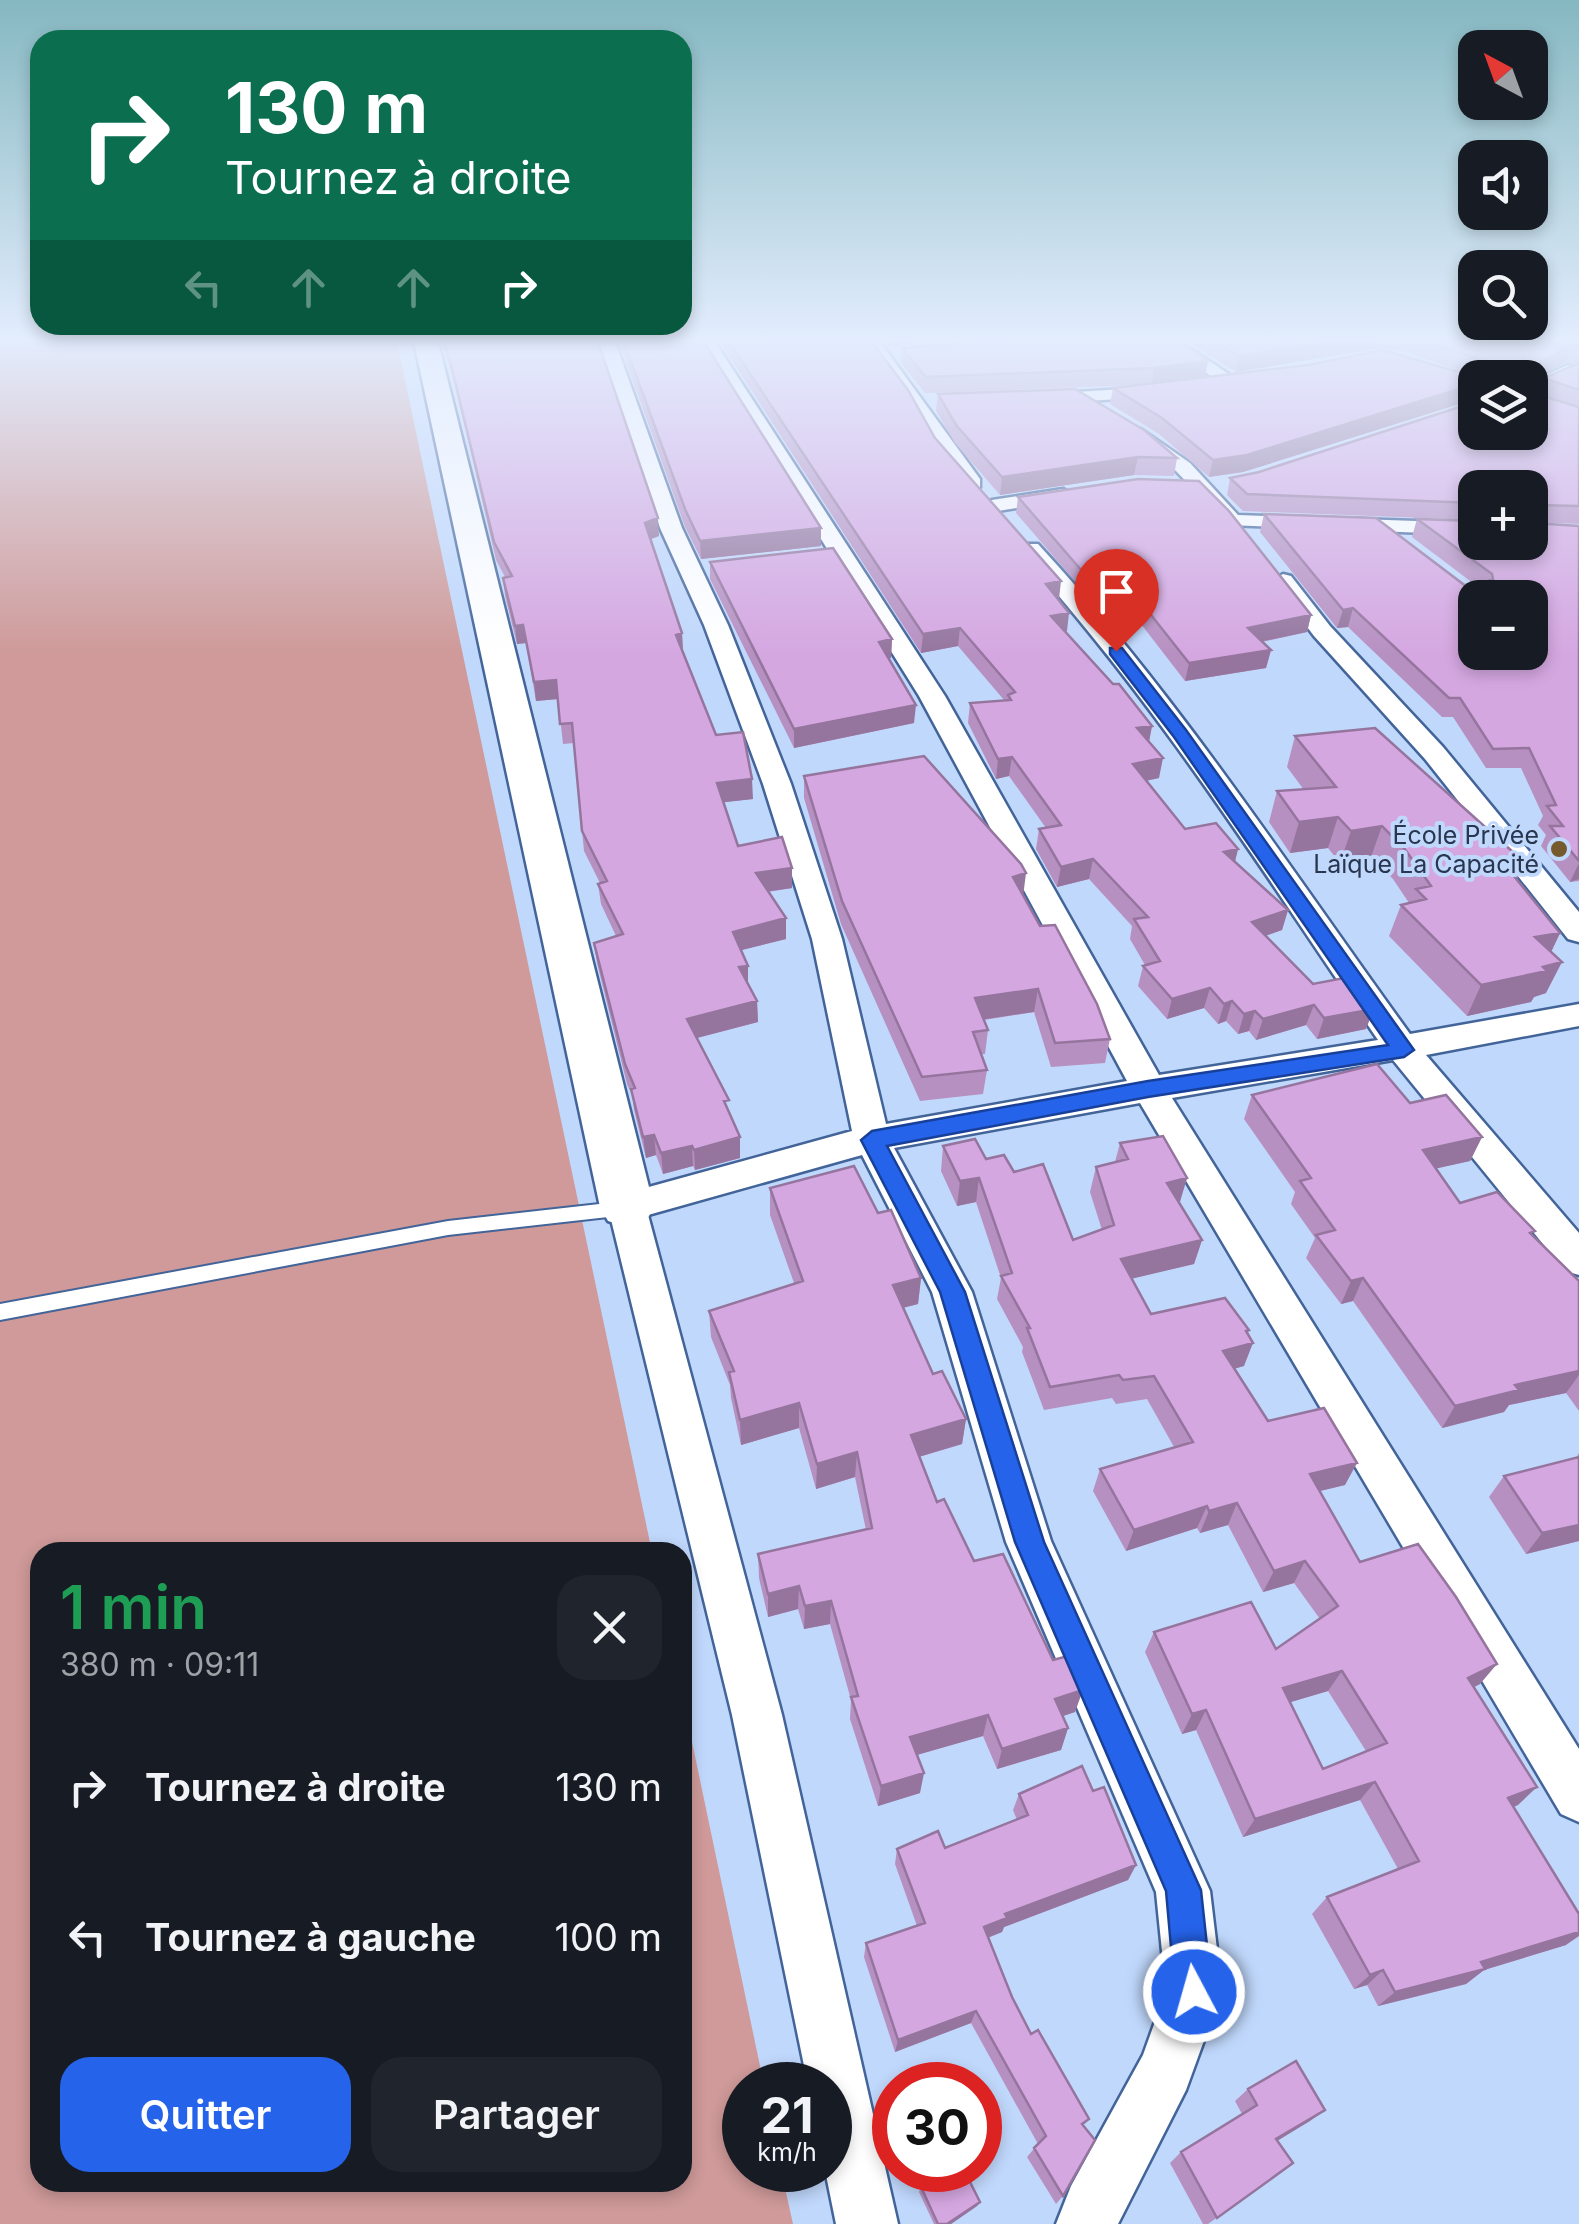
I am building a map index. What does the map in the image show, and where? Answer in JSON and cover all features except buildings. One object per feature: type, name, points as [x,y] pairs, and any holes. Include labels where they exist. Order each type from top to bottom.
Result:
[{"type":"main road","points":[[450,446],[627,1207]]},
{"type":"street","points":[[640,446],[701,570],[716,625],[777,784],[828,938],[872,1140],[952,1292],[1030,1542],[1184,1890],[1194,1992],[1166,2070],[1087,2224]]},
{"type":"street","points":[[767,446],[832,555],[932,696],[1148,1089],[1579,1796]]},
{"type":"street","points":[[943,446],[1073,596],[1180,734],[1404,1050],[1579,1260]]},
{"type":"street","points":[[1156,446],[1235,520],[1322,630],[1434,753],[1579,932]]},
{"type":"street","points":[[1163,483],[1232,485]]},
{"type":"street","points":[[992,506],[1082,492]]},
{"type":"street","points":[[1235,520],[1458,528]]},
{"type":"street","points":[[1376,525],[1418,554]]},
{"type":"street","points":[[867,2224],[757,1715],[627,1207],[872,1140],[1148,1089],[1404,1050],[1579,1015]]},
{"type":"lane","points":[[0,1312],[448,1228],[627,1207]]},
{"type":"shaded area","points":[[0,446],[419,446],[650,1542],[30,1542],[30,2192],[692,2192],[692,1742],[759,2062],[722,2062],[722,2192],[786,2192],[793,2224],[0,2224]]},
{"type":"place","name":"École Privée Laïque La Capacité","points":[[1559,849]]},
{"type":"route","points":[[1116,651],[1180,734],[1404,1050],[1148,1089],[872,1140],[952,1292],[1030,1542],[1184,1890],[1194,1992]]}]
